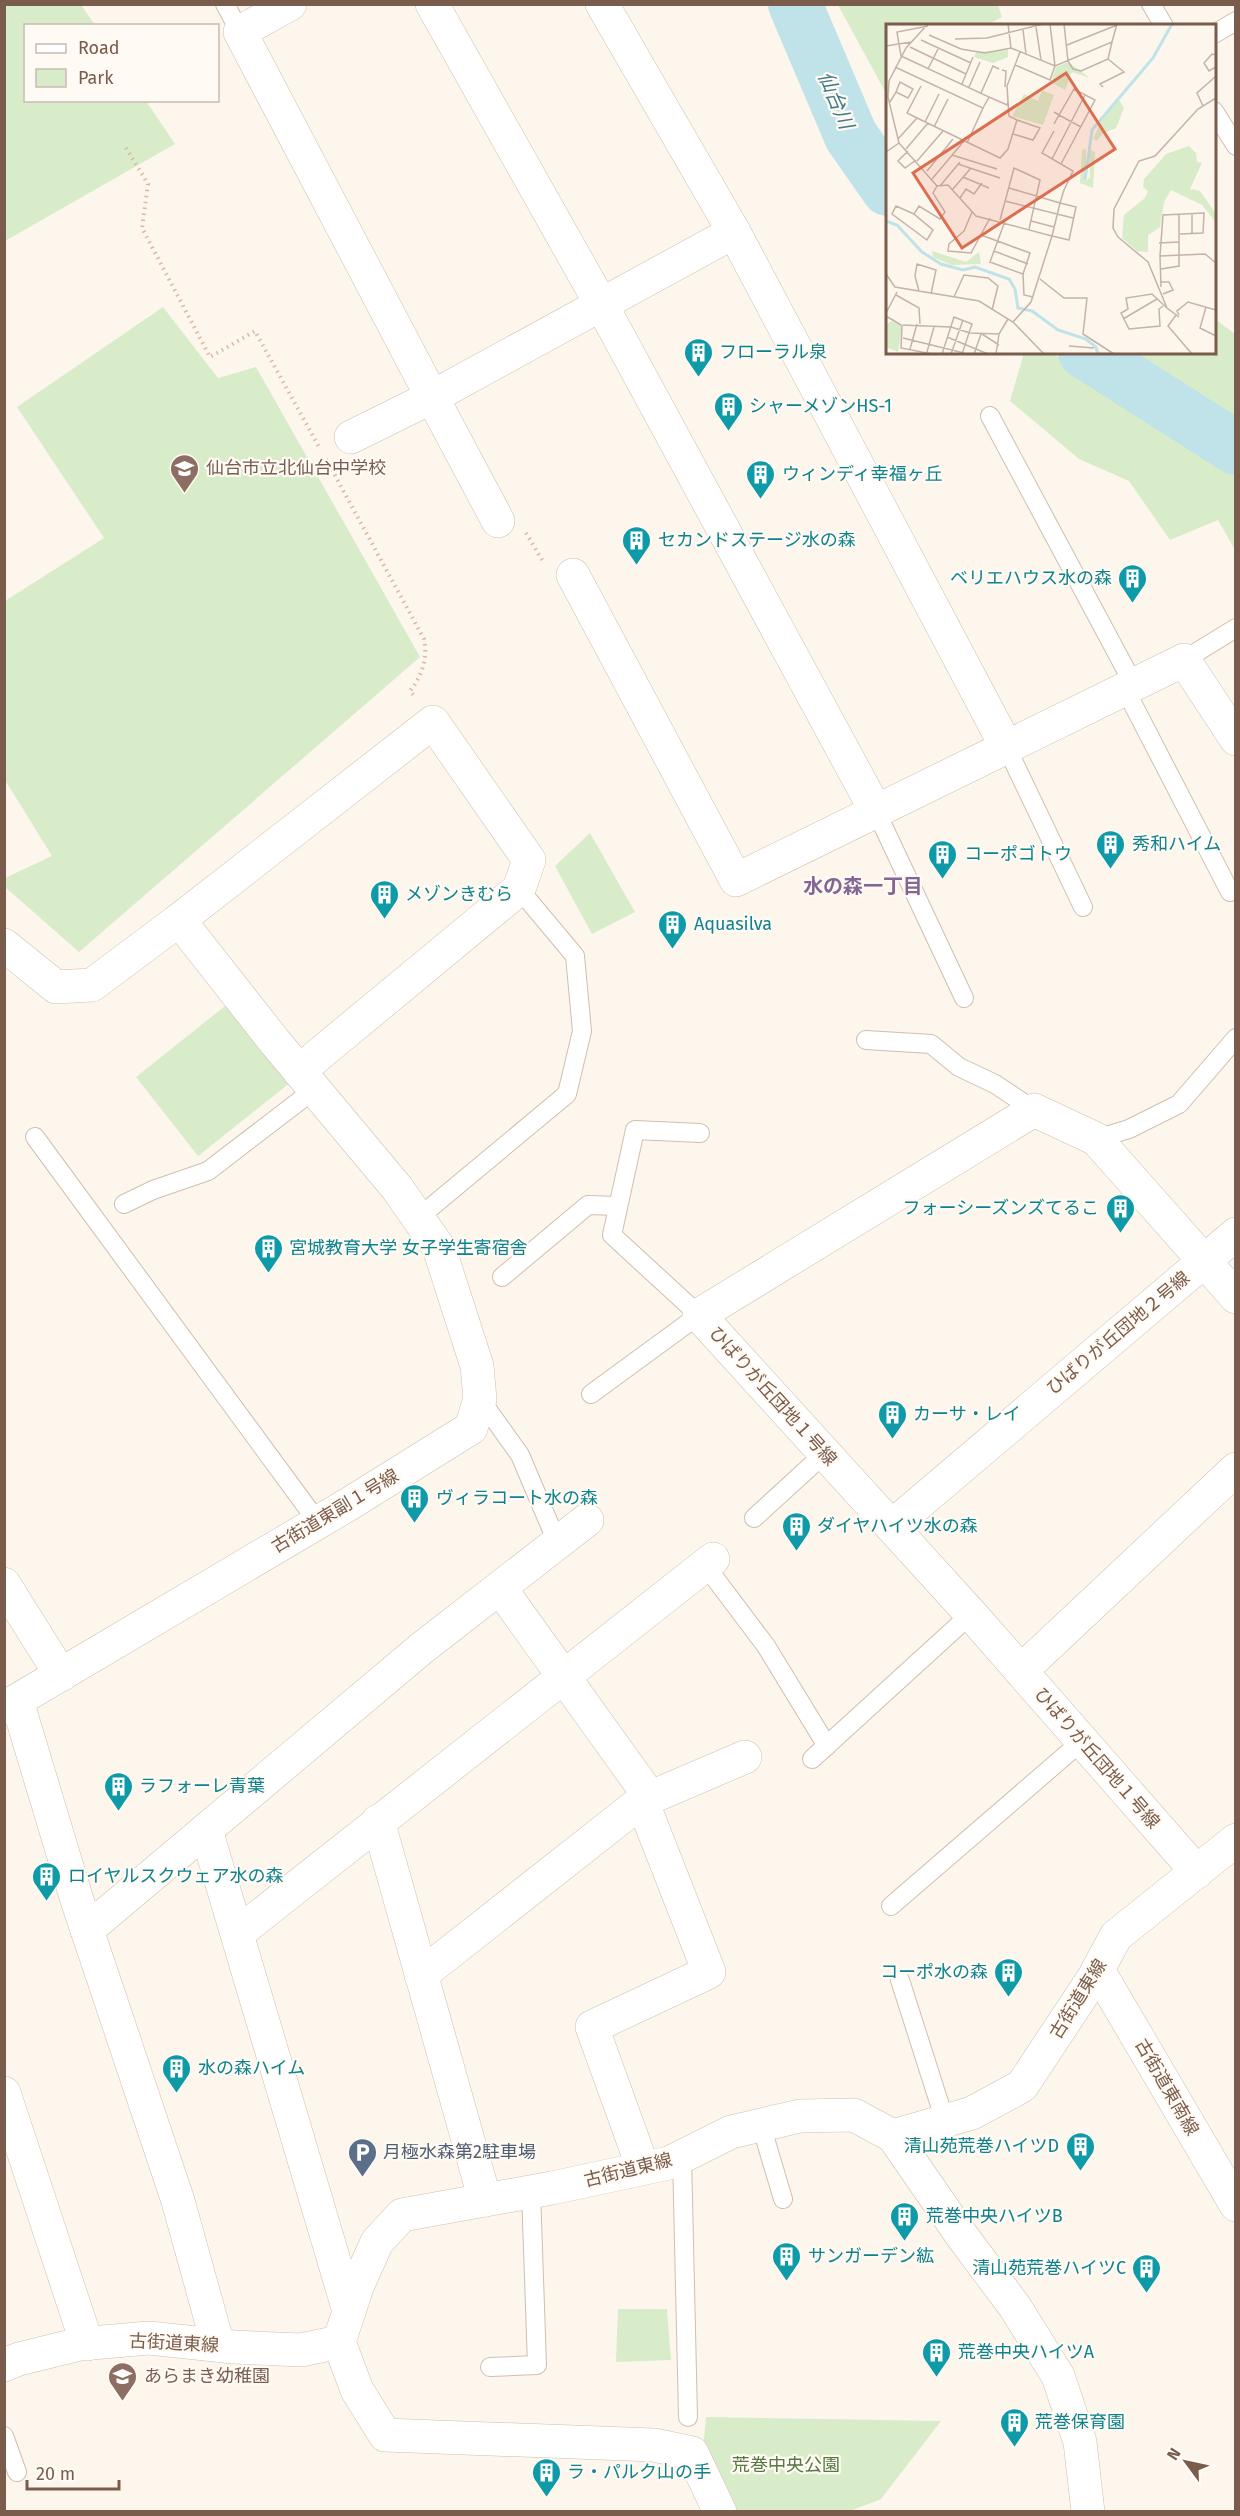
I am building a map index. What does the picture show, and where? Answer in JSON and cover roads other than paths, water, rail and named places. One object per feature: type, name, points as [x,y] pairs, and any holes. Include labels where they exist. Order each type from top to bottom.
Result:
[{"type":"street","points":[[290,4],[232,18],[432,397],[510,523]]},
{"type":"street","points":[[432,4],[601,304],[876,812]]},
{"type":"street","points":[[602,4],[734,232],[1006,746]]},
{"type":"street","points":[[351,437],[432,397],[734,232]]},
{"type":"street","points":[[559,570],[736,880],[1184,660],[1236,739]]},
{"type":"street","points":[[4,945],[56,987],[92,985],[433,722],[529,860],[519,889],[307,1080]]},
{"type":"street","name":"古街道東副１号線","points":[[11,1705],[471,1428],[480,1399],[477,1366],[439,1248],[397,1188],[179,920]]},
{"type":"street","points":[[1034,1110],[1096,1139],[1236,1297]]},
{"type":"street","name":"ひばりが丘団地１号線","points":[[1034,1110],[699,1315],[971,1614],[1197,1872]]},
{"type":"street","name":"ひばりが丘団地２号線","points":[[892,1526],[1236,1233]]},
{"type":"street","points":[[1021,1671],[1236,1469]]},
{"type":"street","points":[[87,1930],[422,1648],[587,1520]]},
{"type":"street","points":[[238,1933],[709,1562]]},
{"type":"street","points":[[4,1584],[61,1675]]},
{"type":"street","points":[[500,1588],[564,1675],[646,1799],[709,1972],[592,2027],[643,2168]]},
{"type":"street","points":[[11,1705],[178,2201],[218,2345]]},
{"type":"street","points":[[422,1975],[646,1799],[744,1757]]},
{"type":"street","points":[[378,1821],[485,2200]]},
{"type":"street","points":[[206,1830],[349,2311]]},
{"type":"street","name":"古街道東線","points":[[4,2365],[19,2359],[87,2344],[149,2338],[302,2350],[339,2342],[377,2242],[402,2215],[669,2163],[731,2132],[800,2116],[854,2115],[893,2136],[972,2113],[1022,2086],[1098,1970],[1116,1936],[1236,1840]]},
{"type":"street","name":"古街道東南線","points":[[1098,1970],[1235,2201]]},
{"type":"street","points":[[4,2093],[87,2344]]},
{"type":"street","points":[[893,2136],[962,2236],[1015,2307],[1059,2376],[1080,2442],[1088,2511]]},
{"type":"street","points":[[339,2342],[357,2390],[385,2435],[654,2445],[692,2452],[720,2511]]},
{"type":"lane","points":[[1151,4],[1163,24]]},
{"type":"lane","points":[[1216,33],[1236,21]]},
{"type":"lane","points":[[1216,113],[1236,146]]},
{"type":"lane","points":[[990,416],[1130,687],[1230,892]]},
{"type":"lane","points":[[1184,660],[1236,628]]},
{"type":"lane","points":[[1006,746],[1083,907]]},
{"type":"lane","points":[[876,812],[964,998]]},
{"type":"lane","points":[[418,1218],[567,1094],[582,1032],[575,956],[519,889]]},
{"type":"lane","points":[[1096,1139],[1129,1129],[1179,1104],[1236,1038]]},
{"type":"lane","points":[[866,1040],[931,1044],[959,1067],[995,1084],[1034,1110]]},
{"type":"lane","points":[[124,1204],[153,1190],[208,1171],[307,1080]]},
{"type":"lane","points":[[591,1394],[699,1315],[612,1235],[634,1130],[700,1133]]},
{"type":"lane","points":[[35,1137],[317,1521]]},
{"type":"lane","points":[[502,1277],[588,1205],[618,1206]]},
{"type":"lane","points":[[480,1399],[520,1455],[557,1542]]},
{"type":"lane","points":[[754,1518],[825,1454]]},
{"type":"lane","points":[[709,1562],[766,1646],[827,1746]]},
{"type":"lane","points":[[812,1759],[971,1614]]},
{"type":"lane","points":[[891,1906],[1082,1741]]},
{"type":"lane","points":[[900,1980],[945,2121]]},
{"type":"lane","points":[[761,2125],[783,2199]]},
{"type":"lane","points":[[682,2156],[688,2417]]},
{"type":"lane","points":[[490,2367],[537,2365],[531,2191]]},
{"type":"lane","points":[[4,2436],[17,2472]]},
{"type":"waterway","name":"仙台川","points":[[795,4],[851,136],[886,186]]},
{"type":"waterway","name":"仙台川","points":[[1088,354],[1236,448]]},
{"type":"place","name":"フローラル泉","points":[[698,378]]},
{"type":"place","name":"シャーメゾンHS-1","points":[[728,432]]},
{"type":"place","name":"仙台市立北仙台中学校","points":[[185,494]]},
{"type":"place","name":"ウィンディ幸福ヶ丘","points":[[761,500]]},
{"type":"place","name":"セカンドステージ水の森","points":[[637,566]]},
{"type":"place","name":"ベリエハウス水の森","points":[[1133,604]]},
{"type":"place","name":"秀和ハイム","points":[[1111,870]]},
{"type":"place","name":"コーポゴトウ","points":[[943,880]]},
{"type":"place","name":"メゾンきむら","points":[[384,920]]},
{"type":"place","name":"Aquasilva","points":[[673,950]]},
{"type":"place","name":"フォーシーズンズてるこ","points":[[1120,1234]]},
{"type":"place","name":"宮城教育大学 女子学生寄宿舎","points":[[268,1274]]},
{"type":"place","name":"カーサ・レイ","points":[[892,1440]]},
{"type":"place","name":"ヴィラコート水の森","points":[[415,1524]]},
{"type":"place","name":"ダイヤハイツ水の森","points":[[796,1552]]},
{"type":"place","name":"ラフォーレ青葉","points":[[118,1812]]},
{"type":"place","name":"ロイヤルスクウェア水の森","points":[[47,1902]]},
{"type":"place","name":"コーポ水の森","points":[[1009,1998]]},
{"type":"place","name":"水の森ハイム","points":[[177,2094]]},
{"type":"place","name":"清山苑荒巻ハイツD","points":[[1080,2172]]},
{"type":"place","name":"月極水森第2駐車場","points":[[362,2178]]},
{"type":"place","name":"荒巻中央ハイツB","points":[[905,2242]]},
{"type":"place","name":"サンガーデン紘","points":[[787,2282]]},
{"type":"place","name":"清山苑荒巻ハイツC","points":[[1147,2294]]},
{"type":"place","name":"荒巻中央ハイツA","points":[[937,2378]]},
{"type":"place","name":"あらまき幼稚園","points":[[123,2402]]},
{"type":"place","name":"荒巻保育園","points":[[1014,2448]]},
{"type":"place","name":"ラ・パルク山の手","points":[[546,2498]]},
{"type":"district","name":"水の森一丁目","points":[[863,886]]},
{"type":"park label","name":"荒巻中央公園","points":[[786,2465]]}]
